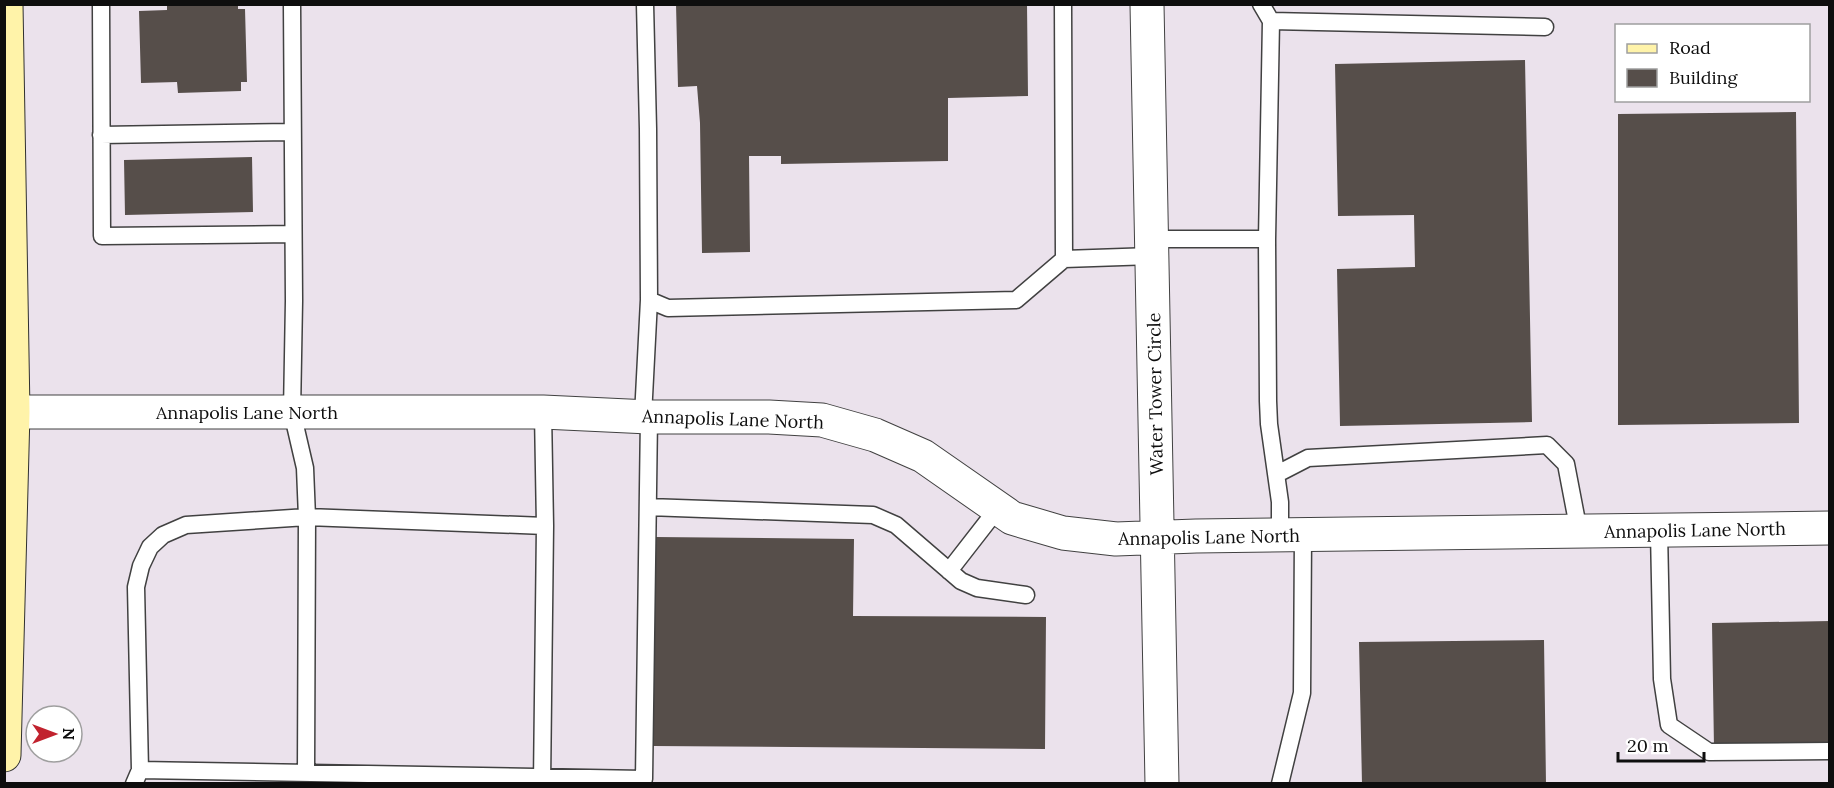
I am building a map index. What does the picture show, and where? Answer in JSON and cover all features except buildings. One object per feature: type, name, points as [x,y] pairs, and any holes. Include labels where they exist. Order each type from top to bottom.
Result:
[{"type":"main road","points":[[4,755],[9,412],[6,4]]},
{"type":"street","name":"Water Tower Circle","points":[[1147,4],[1162,783]]},
{"type":"street","name":"Annapolis Lane North","points":[[9,412],[543,412],[646,417],[769,417],[822,420],[875,435],[923,456],[1012,518],[1063,533],[1116,539],[1830,528]]},
{"type":"lane","points":[[101,4],[102,236],[292,234]]},
{"type":"lane","points":[[292,4],[294,301],[292,412],[305,468],[307,518],[306,773]]},
{"type":"lane","points":[[545,526],[307,518],[186,525],[163,535],[150,547],[141,566],[136,587],[137,777],[306,773],[542,780],[644,779],[649,300],[645,4]]},
{"type":"lane","points":[[1063,4],[1065,259]]},
{"type":"lane","points":[[1261,4],[1271,21],[1267,239],[1268,412],[1280,502],[1292,535],[1302,693],[1280,783]]},
{"type":"lane","points":[[1271,21],[1545,27]]},
{"type":"lane","points":[[101,135],[292,132]]},
{"type":"lane","points":[[649,300],[668,308],[1016,300],[1065,259],[1152,247],[1267,239]]},
{"type":"lane","points":[[542,780],[545,526],[543,412]]},
{"type":"lane","points":[[1277,474],[1308,458],[1547,445],[1566,464],[1578,532]]},
{"type":"lane","points":[[648,507],[873,515],[896,525],[961,581],[977,588],[1026,595]]},
{"type":"lane","points":[[949,571],[998,508]]},
{"type":"lane","points":[[1659,531],[1662,679],[1669,724],[1709,752],[1830,751]]},
{"type":"shaded area","points":[[5,5],[1829,5],[1829,783],[5,783]]}]
